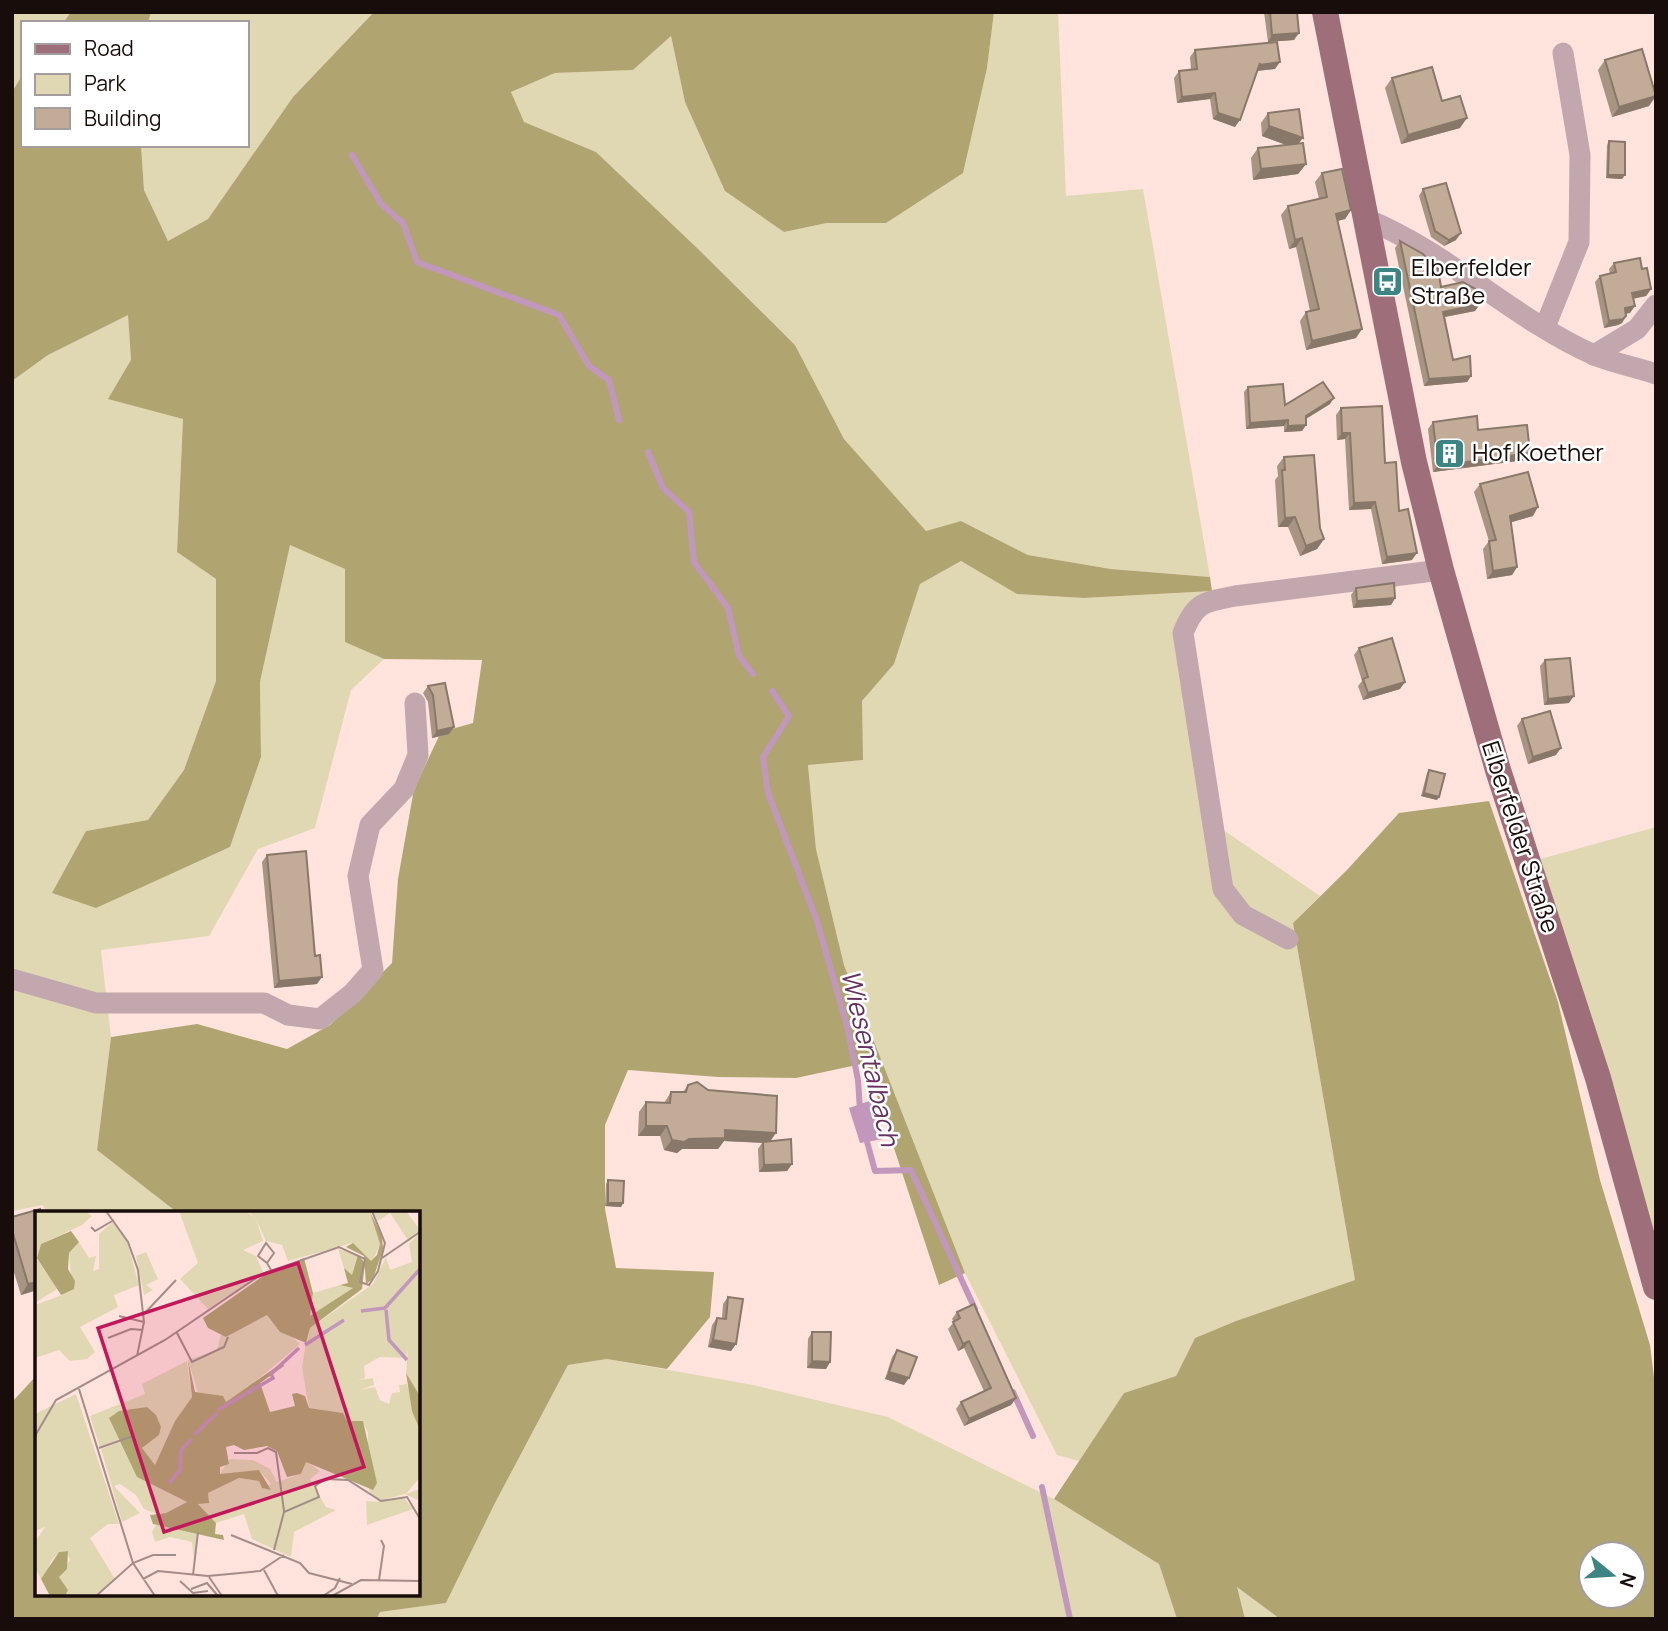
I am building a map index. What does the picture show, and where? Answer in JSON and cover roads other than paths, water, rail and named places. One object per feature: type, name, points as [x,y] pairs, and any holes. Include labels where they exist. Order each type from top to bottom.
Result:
[{"type":"main road","name":"Elberfelder Straße","points":[[1325,12],[1414,463],[1441,570],[1498,770],[1598,1078],[1656,1287]]},
{"type":"street","points":[[1545,327],[1578,242],[1580,155],[1563,53]]},
{"type":"street","points":[[1366,219],[1394,230],[1545,327],[1594,355],[1656,373]]},
{"type":"street","points":[[1594,355],[1637,329],[1656,305]]},
{"type":"street","points":[[1288,939],[1243,915],[1223,889],[1182,633],[1189,617],[1205,602],[1441,570]]},
{"type":"street","points":[[12,979],[96,1003],[264,1003],[288,1015],[320,1018],[353,993],[373,970],[358,876],[370,825],[404,789],[418,755],[415,703]]},
{"type":"waterway","name":"Wiesentalbach","points":[[352,155],[381,204],[403,223],[417,262],[559,315],[589,366],[609,380],[619,420]]},
{"type":"waterway","name":"Wiesentalbach","points":[[648,452],[663,488],[689,512],[694,562],[728,608],[739,656],[753,674]]},
{"type":"waterway","name":"Wiesentalbach","points":[[772,691],[789,716],[763,757],[768,793],[817,921],[847,1026],[858,1080],[860,1110]]},
{"type":"waterway","name":"Wiesentalbach","points":[[865,1134],[875,1171],[911,1170],[975,1309]]},
{"type":"waterway","name":"Wiesentalbach","points":[[1013,1392],[1033,1436]]},
{"type":"waterway","name":"Wiesentalbach","points":[[1042,1487],[1070,1619]]},
{"type":"place","name":"Elberfelder Straße","points":[[1388,282]]},
{"type":"place","name":"Hof Koether","points":[[1449,453]]}]
